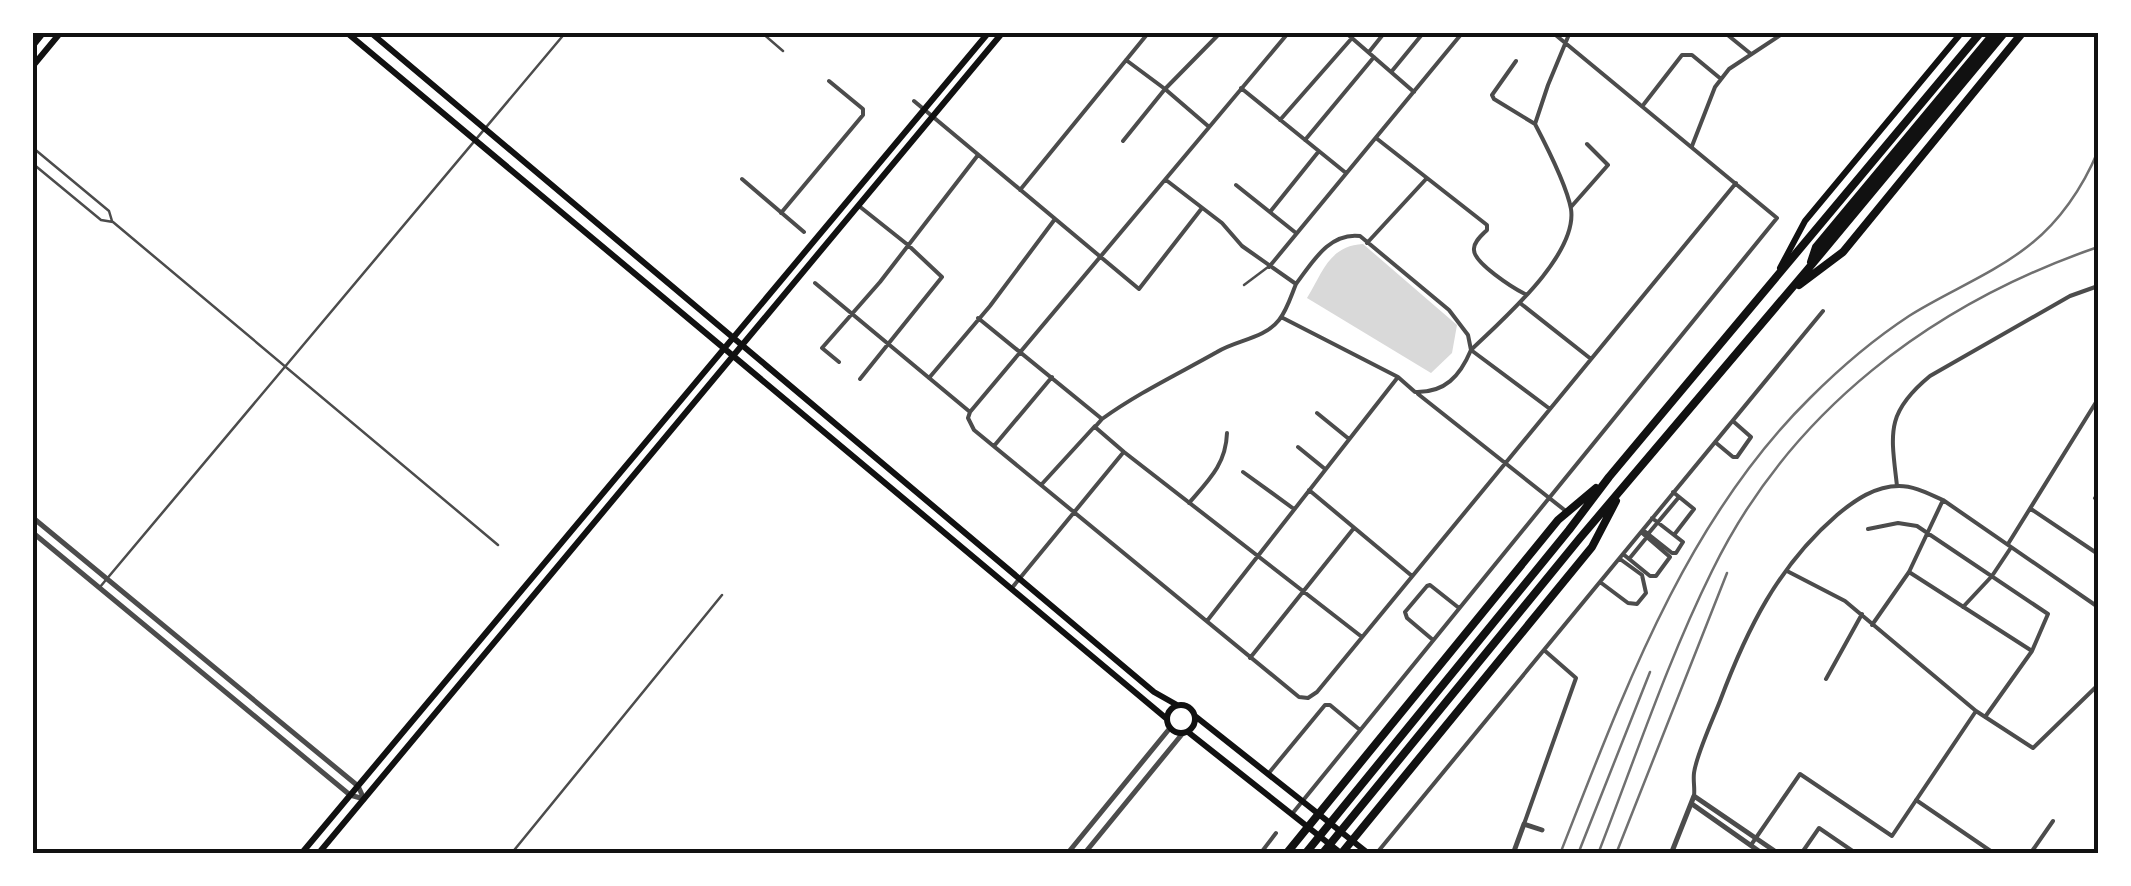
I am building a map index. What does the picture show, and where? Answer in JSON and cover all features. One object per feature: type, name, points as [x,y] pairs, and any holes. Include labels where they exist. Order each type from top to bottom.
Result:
[{"type":"highway","points":[[1305,854],[1609,477],[1980,32]]},
{"type":"highway","points":[[1808,269],[1816,247],[1995,32]]},
{"type":"highway","points":[[1322,854],[1580,538],[2005,32]]},
{"type":"highway","points":[[1788,294],[1843,252],[2023,32]]},
{"type":"highway","points":[[1286,854],[1558,520],[1609,477]]},
{"type":"highway","points":[[1342,853],[1592,547],[1623,489]]},
{"type":"main road","points":[[32,46],[44,32]]},
{"type":"main road","points":[[32,67],[61,32]]},
{"type":"main road","points":[[346,32],[1167,719],[1170,728],[1185,733],[1342,853]]},
{"type":"main road","points":[[370,32],[1154,692],[1191,708],[1195,716],[1372,854]]},
{"type":"main road","points":[[301,854],[989,32]]},
{"type":"main road","points":[[318,854],[1003,32]]},
{"type":"main road","points":[[1774,281],[1806,222],[1962,32]]},
{"type":"main road","points":[[1167,719],[1177,705]]},
{"type":"main road","points":[[1185,733],[1194,725],[1195,716]]},
{"type":"street","points":[[100,588],[566,32]]},
{"type":"street","points":[[761,32],[783,51]]},
{"type":"street","points":[[1020,190],[1149,32]]},
{"type":"street","points":[[1124,140],[1165,89],[1222,32]]},
{"type":"street","points":[[1289,32],[970,412],[970,425],[1299,697],[1308,698],[1317,692],[1736,184]]},
{"type":"street","points":[[1345,32],[1414,92]]},
{"type":"street","points":[[1368,52],[1385,32]]},
{"type":"street","points":[[1392,72],[1424,32]]},
{"type":"street","points":[[1244,285],[1269,266],[1463,32]]},
{"type":"street","points":[[1292,814],[1777,218],[1552,32]]},
{"type":"street","points":[[1535,124],[1570,32]]},
{"type":"street","points":[[1724,32],[1751,54]]},
{"type":"street","points":[[1692,146],[1704,111],[1729,68],[1785,32]]},
{"type":"street","points":[[1280,120],[1352,38]]},
{"type":"street","points":[[1643,106],[1682,55],[1692,55],[1721,79]]},
{"type":"street","points":[[1305,140],[1374,57]]},
{"type":"street","points":[[1126,60],[1209,127]]},
{"type":"street","points":[[1416,392],[1446,386],[1472,350],[1559,256],[1572,225],[1571,207],[1535,124],[1494,100],[1492,91],[1516,61]]},
{"type":"street","points":[[782,212],[862,116],[863,109],[829,80]]},
{"type":"street","points":[[1241,88],[1346,174]]},
{"type":"street","points":[[914,101],[1138,289],[1202,208]]},
{"type":"street","points":[[1376,138],[1487,224],[1474,252],[1503,280],[1526,294]]},
{"type":"street","points":[[1571,207],[1608,165],[1587,144]]},
{"type":"street","points":[[32,147],[108,211],[113,222],[498,544]]},
{"type":"street","points":[[1270,212],[1318,151]]},
{"type":"street","points":[[839,362],[822,348],[978,155]]},
{"type":"street","points":[[32,163],[101,220],[113,222]]},
{"type":"street","points":[[1367,243],[1428,178]]},
{"type":"street","points":[[742,179],[804,232]]},
{"type":"street","points":[[1165,179],[1222,224],[1242,246],[1296,284]]},
{"type":"street","points":[[1236,185],[1296,233]]},
{"type":"street","points":[[859,206],[942,277],[860,379]]},
{"type":"street","points":[[928,378],[1006,285],[1054,219]]},
{"type":"street","points":[[1041,485],[1102,419],[1128,400],[1278,322],[1296,284],[1326,247],[1349,234],[1360,236],[1448,310],[1468,335],[1472,350],[1550,409]]},
{"type":"street","points":[[816,283],[970,412]]},
{"type":"street","points":[[1898,486],[1892,442],[1894,420],[1902,402],[1915,388],[2070,296],[2097,288]]},
{"type":"street","points":[[1518,302],[1591,359]]},
{"type":"street","points":[[1629,559],[1648,536],[1673,492],[1823,311]]},
{"type":"street","points":[[1281,316],[1398,376],[1567,512]]},
{"type":"street","points":[[978,318],[1102,419]]},
{"type":"street","points":[[1206,622],[1398,376]]},
{"type":"street","points":[[994,446],[1052,377]]},
{"type":"street","points":[[1963,606],[1992,576],[2098,399]]},
{"type":"street","points":[[1318,412],[1349,439]]},
{"type":"street","points":[[1102,419],[1095,427],[1124,452],[1362,637]]},
{"type":"street","points":[[1715,442],[1737,457],[1752,437],[1732,421]]},
{"type":"street","points":[[1189,504],[1217,468],[1226,451],[1227,433]]},
{"type":"street","points":[[1298,447],[1326,469]]},
{"type":"street","points":[[1010,588],[1124,452]]},
{"type":"street","points":[[1243,472],[1294,510]]},
{"type":"street","points":[[1671,854],[1694,796],[1694,772],[1756,616],[1784,570],[1814,535],[1856,499],[1898,486],[1943,500],[2098,607]]},
{"type":"street","points":[[1309,490],[1412,576]]},
{"type":"street","points":[[604,492],[614,500]]},
{"type":"street","points":[[908,502],[916,492]]},
{"type":"street","points":[[1673,492],[1694,511],[1674,535]]},
{"type":"street","points":[[1372,854],[1642,531],[1679,497]]},
{"type":"street","points":[[1872,625],[1909,572],[1943,500]]},
{"type":"street","points":[[2031,509],[2098,554]]},
{"type":"street","points":[[32,517],[358,786],[364,799]]},
{"type":"street","points":[[1648,536],[1672,553],[1683,542],[1655,520]]},
{"type":"street","points":[[1868,529],[1898,523],[1916,526],[2048,614],[2032,651],[1985,717]]},
{"type":"street","points":[[1250,658],[1354,528]]},
{"type":"street","points":[[1621,556],[1654,578],[1670,559],[1642,531]]},
{"type":"street","points":[[32,532],[350,795],[364,799]]},
{"type":"street","points":[[1600,582],[1628,603],[1637,604],[1646,593],[1643,578],[1621,556]]},
{"type":"street","points":[[1784,570],[1845,601],[1976,711],[2033,748],[2098,685]]},
{"type":"street","points":[[1909,572],[2032,651]]},
{"type":"street","points":[[1433,640],[1405,612],[1430,585],[1459,608]]},
{"type":"street","points":[[1020,597],[1028,586]]},
{"type":"street","points":[[511,854],[722,595]]},
{"type":"street","points":[[1826,679],[1862,614]]},
{"type":"street","points":[[1512,854],[1576,678],[1544,650]]},
{"type":"street","points":[[1268,774],[1326,706],[1360,730]]},
{"type":"street","points":[[1751,845],[1800,774],[1892,836],[1976,711]]},
{"type":"street","points":[[1066,854],[1170,728]]},
{"type":"street","points":[[1084,854],[1185,733]]},
{"type":"street","points":[[1694,796],[1778,854]]},
{"type":"street","points":[[1916,800],[1995,854]]},
{"type":"street","points":[[1691,804],[1764,854]]},
{"type":"street","points":[[2030,854],[2053,821]]},
{"type":"street","points":[[1524,824],[1542,830]]},
{"type":"street","points":[[1802,854],[1819,828],[1857,854]]},
{"type":"street","points":[[1260,854],[1276,833]]},
{"type":"shaded area","points":[[1363,244],[1457,325],[1452,353],[1431,373],[1307,298],[1335,255]]},
{"type":"railway","points":[[1560,854],[1662,612],[1727,499],[1766,446],[1821,387],[1883,334],[1999,266],[2039,237],[2069,203],[2098,151]]},
{"type":"railway","points":[[1598,854],[1696,605],[1744,513],[1782,461],[1825,413],[1872,370],[1923,332],[1979,299],[2098,247]]},
{"type":"railway","points":[[1616,854],[1727,573]]},
{"type":"railway","points":[[1578,854],[1650,672]]}]
